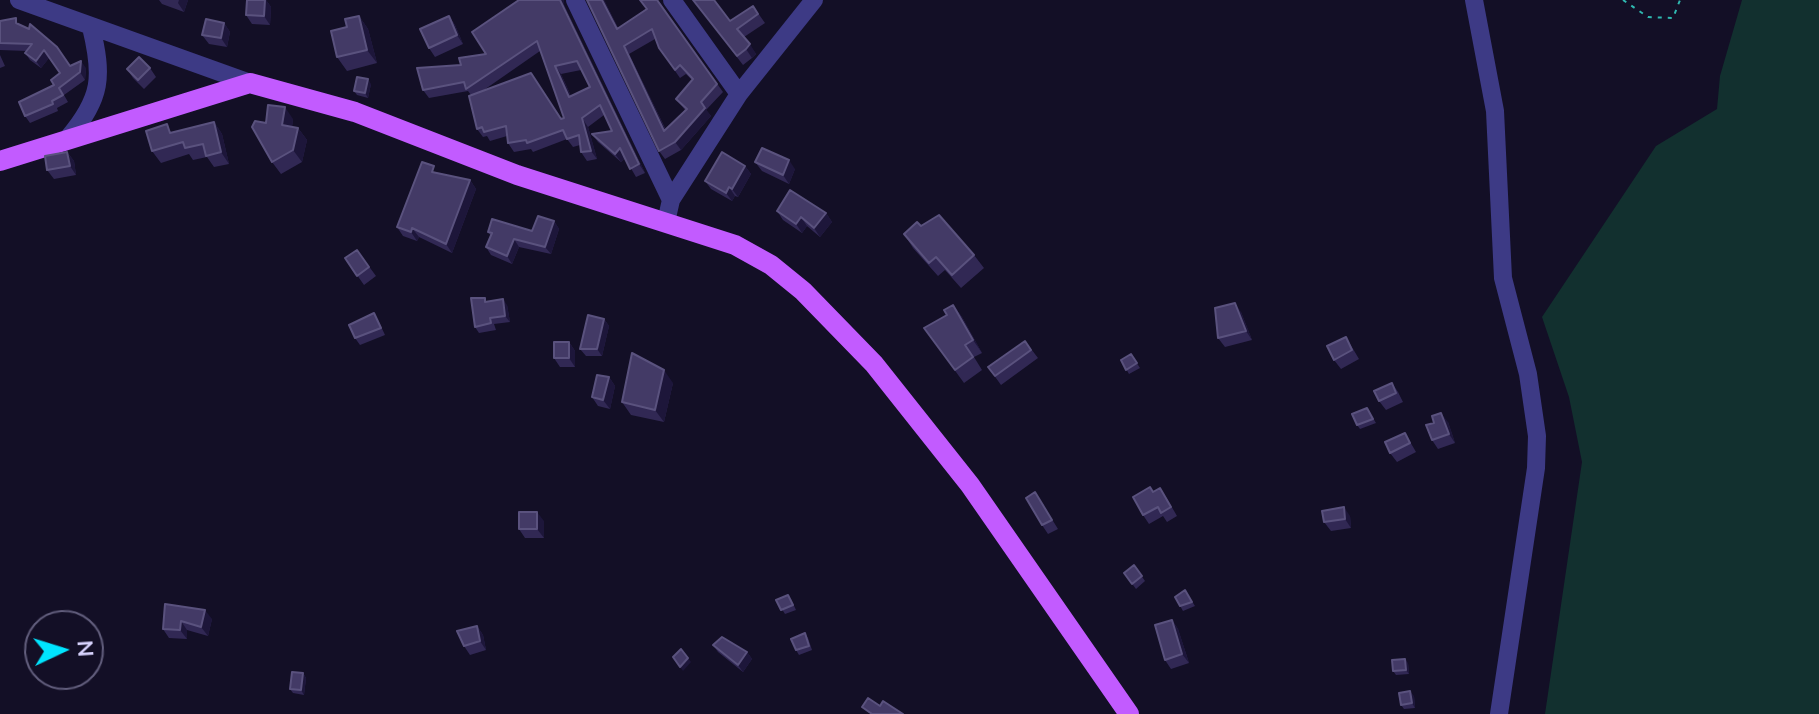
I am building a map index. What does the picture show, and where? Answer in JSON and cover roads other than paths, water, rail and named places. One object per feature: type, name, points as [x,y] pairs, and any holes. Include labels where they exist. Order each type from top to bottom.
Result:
[{"type":"main road","points":[[0,161],[250,83],[355,112],[517,175],[735,245],[771,265],[874,364],[970,485],[1129,714]]},
{"type":"street","points":[[19,0],[250,83]]},
{"type":"street","points":[[575,0],[671,200]]},
{"type":"street","points":[[672,0],[739,94]]},
{"type":"street","points":[[666,222],[671,200],[739,94],[814,0]]},
{"type":"street","points":[[1474,0],[1495,111],[1503,278],[1528,374],[1537,436],[1536,468],[1499,714]]},
{"type":"street","points":[[68,138],[89,113],[99,83],[98,57],[91,27]]}]
